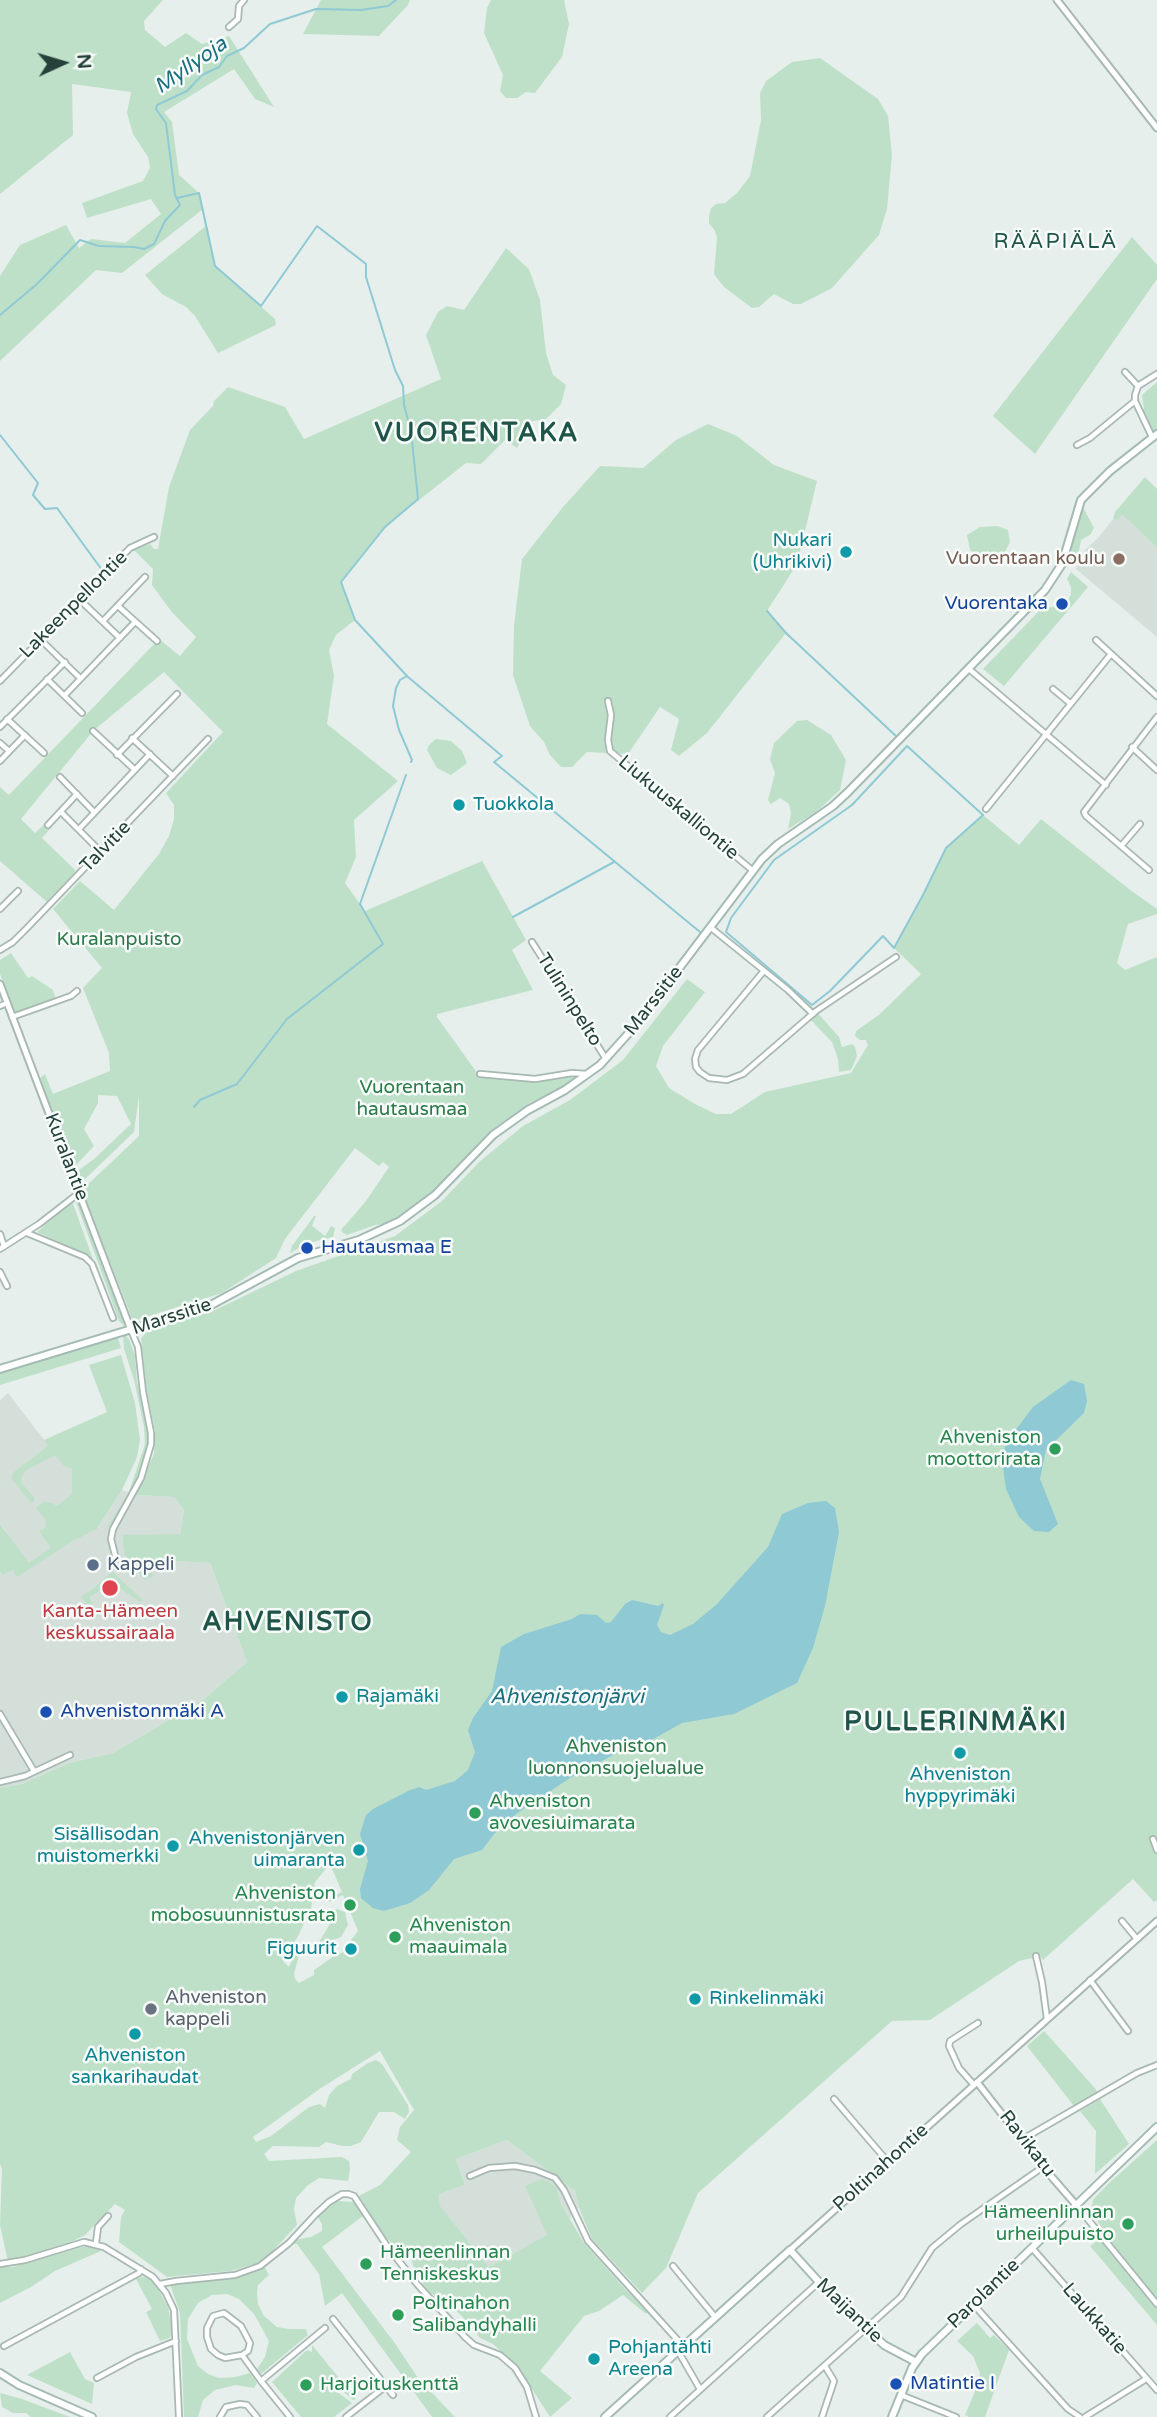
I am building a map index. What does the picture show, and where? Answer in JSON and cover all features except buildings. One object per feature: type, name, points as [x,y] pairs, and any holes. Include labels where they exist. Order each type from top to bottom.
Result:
[{"type":"main road","name":"Marssitie","points":[[0,1369],[211,1305],[298,1258],[359,1240],[400,1221],[435,1195],[493,1135],[606,1059],[636,1025],[752,870],[778,844],[833,806],[848,792],[1055,577],[1065,556],[1076,513],[1088,492],[1155,436]]},
{"type":"main road","name":"Parolantie","points":[[892,2417],[916,2362],[973,2303],[1157,2127]]},
{"type":"main road","name":"Maijantie","points":[[790,2250],[884,2345],[916,2362]]},
{"type":"main road","name":"Poltinahontie","points":[[605,2417],[790,2250]]},
{"type":"main road","points":[[0,2373],[92,2417]]},
{"type":"street","points":[[229,27],[238,19],[239,6],[244,0]]},
{"type":"street","points":[[1057,0],[1157,128]]},
{"type":"street","points":[[1125,372],[1138,386]]},
{"type":"street","points":[[1077,445],[1090,438],[1135,401],[1138,386],[1157,374]]},
{"type":"street","points":[[1135,401],[1155,436]]},
{"type":"street","name":"Lakeenpellontie","points":[[0,681],[130,548],[154,537]]},
{"type":"street","points":[[103,621],[145,577]]},
{"type":"street","points":[[79,599],[120,638]]},
{"type":"street","points":[[118,606],[157,641]]},
{"type":"street","points":[[65,695],[135,622]]},
{"type":"street","points":[[40,639],[80,678]]},
{"type":"street","points":[[1096,640],[1157,696]]},
{"type":"street","points":[[986,808],[1048,735],[1111,654]]},
{"type":"street","points":[[0,727],[65,662]]},
{"type":"street","points":[[969,669],[1105,785]]},
{"type":"street","points":[[47,679],[82,713]]},
{"type":"street","points":[[1053,689],[1071,704]]},
{"type":"street","points":[[117,755],[177,694]]},
{"type":"street","name":"Liukuuskalliontie","points":[[608,701],[611,715],[608,740],[610,751],[752,870]]},
{"type":"street","points":[[1149,870],[1084,812],[1157,717]]},
{"type":"street","points":[[8,719],[44,753]]},
{"type":"street","points":[[93,731],[135,770]]},
{"type":"street","points":[[0,761],[25,735]]},
{"type":"street","points":[[132,738],[173,776]]},
{"type":"street","name":"Talvitie","points":[[0,950],[13,942],[208,739]]},
{"type":"street","points":[[0,743],[9,751]]},
{"type":"street","points":[[1132,747],[1157,770]]},
{"type":"street","points":[[79,828],[150,754]]},
{"type":"street","points":[[60,777],[94,812]]},
{"type":"street","points":[[48,825],[77,794]]},
{"type":"street","points":[[61,812],[101,852]]},
{"type":"street","points":[[1121,846],[1140,824]]},
{"type":"street","points":[[0,909],[18,891]]},
{"type":"street","points":[[710,927],[788,990],[813,1014]]},
{"type":"street","name":"Tulininpelto","points":[[532,942],[606,1059]]},
{"type":"street","points":[[763,972],[698,1050],[695,1059],[700,1072],[709,1078],[719,1080],[743,1074],[813,1014],[896,957]]},
{"type":"street","name":"Kuralantie","points":[[0,984],[131,1330]]},
{"type":"street","points":[[12,1017],[71,996],[77,991]]},
{"type":"street","points":[[0,1006],[7,1003]]},
{"type":"street","points":[[480,1074],[535,1079],[572,1073],[587,1074]]},
{"type":"street","points":[[0,1234],[2,1247],[27,1233],[79,1192]]},
{"type":"street","points":[[27,1233],[85,1257],[97,1273],[113,1318]]},
{"type":"street","points":[[0,1272],[6,1286]]},
{"type":"street","points":[[116,1559],[111,1539],[113,1529],[141,1478],[152,1433],[143,1392],[138,1347],[131,1330]]},
{"type":"street","points":[[0,1714],[34,1771]]},
{"type":"street","points":[[0,1782],[24,1776],[70,1755]]},
{"type":"street","points":[[1153,1839],[1157,1850]]},
{"type":"street","points":[[1122,1921],[1137,1939]]},
{"type":"street","name":"Poltinahontie","points":[[790,2250],[1157,1921]]},
{"type":"street","points":[[1036,1956],[1047,2019]]},
{"type":"street","points":[[1090,1980],[1128,2031]]},
{"type":"street","points":[[976,2083],[959,2068],[949,2046],[950,2041],[978,2023]]},
{"type":"street","points":[[1023,2139],[1137,2073],[1157,2065]]},
{"type":"street","name":"Ravikatu","points":[[976,2083],[1077,2206]]},
{"type":"street","points":[[834,2099],[888,2162]]},
{"type":"street","points":[[470,2176],[489,2168],[515,2166],[536,2170],[555,2178],[564,2190],[588,2241],[681,2348],[700,2389]]},
{"type":"street","points":[[767,2417],[901,2297],[932,2248],[1043,2166]]},
{"type":"street","points":[[160,2284],[235,2275],[260,2266],[289,2243],[316,2214],[342,2194],[354,2196],[387,2246],[469,2342],[500,2355],[514,2368],[527,2387],[536,2417]]},
{"type":"street","points":[[1077,2206],[1157,2304]]},
{"type":"street","points":[[96,2244],[98,2227],[108,2216]]},
{"type":"street","points":[[0,2264],[10,2264],[84,2242],[96,2244],[142,2269],[160,2284],[174,2310],[179,2417]]},
{"type":"street","name":"Laukkatie","points":[[1032,2248],[1157,2390]]},
{"type":"street","points":[[673,2266],[715,2317]]},
{"type":"street","points":[[4,2346],[142,2269]]},
{"type":"street","points":[[670,2417],[818,2281]]},
{"type":"street","points":[[973,2303],[1068,2409],[1084,2417],[1146,2379]]},
{"type":"street","points":[[224,2313],[241,2326],[250,2343],[248,2351],[242,2355],[221,2357],[211,2349],[207,2328],[213,2316],[224,2313]]},
{"type":"street","points":[[333,2319],[393,2395]]},
{"type":"street","points":[[261,2381],[325,2328]]},
{"type":"street","points":[[97,2378],[136,2357],[176,2341]]},
{"type":"street","points":[[242,2355],[290,2417]]},
{"type":"street","points":[[821,2417],[834,2381],[825,2366]]},
{"type":"street","points":[[346,2417],[386,2386]]},
{"type":"street","points":[[901,2395],[956,2417]]},
{"type":"street","points":[[220,2417],[226,2407],[240,2404],[247,2405],[257,2417]]},
{"type":"street","points":[[1068,2409],[1069,2417]]},
{"type":"shaded area","name":"Vuorentaan koulu","points":[[1143,480],[1157,489],[1157,637],[1076,569],[1085,550],[1099,537]]},
{"type":"shaded area","name":"Kanta-Hämeen keskussairaala","points":[[8,1393],[48,1445],[72,1464],[98,1528],[122,1490],[136,1495],[174,1497],[184,1510],[180,1535],[122,1535],[124,1554],[139,1576],[154,1560],[210,1563],[247,1662],[204,1699],[113,1753],[69,1763],[22,1784],[0,1788],[0,1537],[6,1531],[0,1524],[0,1400]]},
{"type":"shaded area","points":[[507,2140],[575,2191],[579,2208],[570,2219],[561,2204],[557,2189],[526,2186],[548,2235],[489,2267],[440,2207],[439,2194],[465,2185],[456,2159]]},
{"type":"green space","points":[[0,0],[163,0],[144,21],[145,30],[165,47],[186,33],[202,44],[229,36],[274,107],[255,99],[234,69],[164,112],[172,122],[179,175],[199,193],[203,209],[122,273],[96,270],[0,361],[0,276],[20,245],[66,225],[79,248],[91,239],[125,243],[161,214],[151,199],[87,218],[82,203],[143,181],[150,168],[148,157],[133,134],[127,113],[131,92],[72,84],[73,135],[0,194]]},
{"type":"green space","points":[[321,0],[410,0],[379,36],[303,34]]},
{"type":"green space","points":[[491,0],[564,0],[569,24],[562,57],[535,93],[526,92],[517,98],[506,98],[500,91],[503,75],[484,33],[487,8]]},
{"type":"green space","points":[[820,58],[878,99],[888,116],[892,155],[887,209],[879,235],[832,288],[801,304],[793,304],[774,294],[759,307],[752,308],[724,287],[714,274],[717,238],[709,223],[711,208],[725,203],[750,176],[761,120],[760,93],[766,81],[792,62]]},
{"type":"green space","points":[[206,226],[215,266],[275,319],[276,325],[218,353],[195,316],[186,307],[162,294],[145,275]]},
{"type":"green space","points":[[1132,237],[1157,265],[1157,279],[1035,454],[993,416]]},
{"type":"green space","points":[[506,248],[529,269],[540,300],[546,353],[553,375],[566,385],[561,404],[546,419],[533,421],[517,448],[505,440],[481,464],[466,463],[385,527],[341,582],[355,620],[336,635],[329,650],[334,676],[327,724],[398,781],[354,820],[356,857],[345,883],[365,911],[482,861],[526,940],[512,950],[533,990],[437,1014],[480,1077],[533,1082],[581,1076],[531,1102],[490,1131],[423,1201],[386,1224],[347,1235],[341,1230],[366,1201],[389,1167],[383,1162],[379,1166],[355,1148],[285,1239],[276,1258],[222,1293],[133,1321],[82,1190],[139,1136],[139,1096],[134,1132],[82,1182],[77,1181],[76,1172],[131,1124],[117,1096],[98,1095],[98,1103],[84,1129],[94,1146],[73,1165],[40,1083],[40,1078],[45,1074],[53,1094],[110,1071],[109,1053],[83,988],[102,968],[53,909],[80,881],[114,910],[159,854],[169,836],[174,819],[174,805],[166,793],[223,732],[164,672],[93,731],[21,819],[35,833],[46,823],[51,828],[42,838],[76,871],[47,902],[0,861],[0,787],[9,795],[157,641],[160,640],[180,656],[196,637],[171,611],[152,585],[153,569],[134,550],[150,544],[154,549],[158,549],[169,487],[190,430],[213,406],[214,401],[228,387],[285,407],[304,439],[441,379],[426,335],[438,312],[447,306],[464,310]]},
{"type":"green space","points":[[1157,382],[1157,430],[1153,432],[1143,410],[1142,395]]},
{"type":"green space","points":[[708,424],[737,436],[774,465],[817,481],[797,564],[767,611],[786,633],[707,733],[679,756],[671,750],[679,719],[660,707],[628,754],[587,752],[572,767],[561,767],[530,726],[513,675],[514,625],[522,559],[600,466],[643,468],[676,440]]},
{"type":"green space","points":[[1145,477],[1157,489],[1157,547],[1122,514],[1117,520],[1113,518],[1115,512]]},
{"type":"green space","points":[[1084,509],[1094,528],[1090,535],[1081,540],[1071,566],[1067,563],[1081,510]]},
{"type":"green space","points":[[997,526],[1008,530],[1010,542],[1005,552],[978,556],[970,550],[967,535],[980,527]]},
{"type":"green space","points":[[1071,572],[1088,587],[1004,686],[983,669],[1042,608],[1067,601],[1071,595],[1067,579]]},
{"type":"green space","points":[[807,720],[831,735],[846,760],[840,790],[816,812],[788,829],[791,813],[789,804],[780,798],[771,804],[768,800],[775,773],[770,759],[774,743],[797,721]]},
{"type":"green space","points":[[436,739],[451,741],[462,751],[467,763],[451,775],[437,768],[427,750]]},
{"type":"green space","name":"Ahveniston luonnonsuojelualue","points":[[983,815],[1019,845],[1041,819],[1157,909],[1157,914],[1128,924],[1117,963],[1125,970],[1157,957],[1157,1900],[1154,1902],[1133,1879],[1043,1960],[1040,1956],[1019,1961],[930,2020],[892,2021],[698,2193],[666,2268],[642,2293],[592,2239],[575,2191],[507,2140],[456,2159],[465,2185],[439,2194],[440,2206],[489,2267],[547,2235],[525,2186],[542,2179],[557,2189],[561,2204],[584,2243],[626,2290],[649,2311],[646,2314],[623,2295],[599,2311],[584,2316],[540,2371],[572,2398],[550,2417],[517,2366],[493,2344],[480,2338],[460,2314],[428,2291],[416,2273],[409,2254],[384,2236],[359,2196],[380,2185],[411,2152],[397,2140],[400,2127],[414,2110],[380,2051],[321,2088],[253,2137],[256,2142],[271,2136],[309,2107],[320,2104],[325,2108],[329,2095],[337,2086],[376,2060],[382,2064],[408,2105],[409,2112],[405,2119],[394,2112],[379,2112],[361,2142],[351,2146],[326,2142],[319,2147],[273,2146],[264,2154],[269,2161],[342,2157],[349,2161],[350,2169],[348,2181],[319,2178],[307,2186],[296,2198],[294,2209],[297,2225],[269,2255],[257,2263],[231,2271],[167,2277],[119,2242],[121,2217],[125,2210],[115,2204],[85,2235],[8,2262],[0,2225],[0,1788],[22,1784],[69,1763],[113,1753],[204,1699],[247,1662],[210,1563],[154,1560],[148,1564],[153,1576],[145,1580],[124,1554],[122,1535],[180,1534],[184,1510],[174,1497],[136,1495],[154,1454],[155,1431],[147,1393],[141,1339],[147,1331],[155,1327],[213,1311],[296,1271],[395,1236],[442,1201],[479,1162],[523,1126],[570,1100],[623,1060],[687,979],[705,992],[663,1046],[656,1066],[669,1088],[695,1104],[716,1114],[731,1114],[765,1092],[851,1073],[868,1045],[866,1040],[855,1036],[856,1031],[880,1014],[921,974],[894,948],[946,848]],"holes":[[[330,1864],[342,1892],[327,1899],[329,1902],[343,1895],[358,1931],[351,1940],[353,1948],[334,1956],[314,1970],[314,1975],[299,1983],[294,1974],[301,1948],[289,1967],[283,1961],[311,1909],[315,1882]]]},
{"type":"green space","points":[[11,953],[28,978],[32,976],[53,990],[56,999],[15,1014],[0,974],[0,960]]},
{"type":"green space","points":[[816,1011],[839,1037],[842,1047],[852,1044],[855,1047],[857,1056],[851,1070],[839,1072],[832,1042],[809,1018]]},
{"type":"green space","points":[[75,1199],[80,1203],[89,1226],[124,1326],[119,1321]]},
{"type":"green space","points":[[72,1201],[94,1262],[87,1255],[37,1232]]},
{"type":"green space","points":[[314,1216],[312,1226],[325,1236],[331,1226],[335,1228],[333,1237],[308,1243],[290,1253],[292,1246]]},
{"type":"green space","points":[[123,1336],[129,1339],[135,1356],[137,1382],[147,1422],[148,1450],[131,1492],[105,1530],[128,1495],[145,1444],[144,1427]]},
{"type":"green space","points":[[118,1338],[121,1348],[0,1385],[0,1372]]},
{"type":"green space","points":[[121,1355],[135,1403],[140,1440],[137,1457],[122,1490],[97,1529],[71,1542],[17,1577],[13,1570],[2,1575],[0,1524],[29,1563],[51,1548],[39,1531],[45,1528],[46,1520],[36,1508],[43,1502],[57,1506],[72,1494],[72,1469],[64,1466],[55,1455],[25,1471],[21,1479],[22,1484],[34,1497],[31,1503],[11,1478],[14,1472],[48,1446],[44,1440],[107,1412],[89,1365]]},
{"type":"green space","points":[[112,1572],[143,1600],[140,1602],[111,1582],[89,1598],[99,1614],[95,1618],[81,1596]]},
{"type":"green space","points":[[337,1909],[345,1912],[348,1925],[341,1937],[324,1944],[319,1942],[336,1914],[334,1911]]},
{"type":"green space","points":[[1044,2031],[1098,2092],[1074,2106],[1027,2046]]},
{"type":"green space","points":[[1100,2099],[1129,2144],[1095,2174],[1096,2131],[1080,2111]]},
{"type":"green space","name":"Hämeenlinnan urheilupuisto","points":[[1157,2140],[1157,2299],[1108,2238],[1091,2210],[1093,2200],[1107,2185]]},
{"type":"green space","points":[[337,2201],[354,2202],[363,2216],[322,2247],[418,2378],[455,2417],[432,2417],[342,2293],[325,2306],[319,2274],[297,2244],[292,2244],[293,2240],[311,2237],[322,2231],[322,2224],[317,2216]]},
{"type":"green space","points":[[1100,2239],[1157,2308],[1157,2325],[1090,2246]]},
{"type":"green space","points":[[82,2247],[94,2247],[101,2251],[55,2271],[0,2303],[0,2267],[12,2267]]},
{"type":"green space","points":[[264,2266],[269,2275],[258,2285],[257,2293],[258,2304],[264,2316],[277,2327],[306,2329],[308,2335],[261,2374],[257,2369],[265,2357],[269,2341],[254,2314],[239,2299],[227,2294],[212,2295],[198,2303],[188,2319],[187,2339],[198,2366],[219,2378],[250,2373],[257,2383],[254,2388],[236,2385],[215,2390],[203,2400],[198,2417],[184,2417],[180,2313],[170,2284],[241,2276]]},
{"type":"green space","points":[[148,2278],[156,2285],[168,2307],[172,2328],[170,2338],[160,2341],[146,2312],[152,2309],[136,2279]]},
{"type":"green space","points":[[977,2323],[990,2338],[994,2335],[1009,2350],[985,2417],[969,2417],[965,2415],[980,2373],[973,2356],[957,2341]]},
{"type":"green space","name":"Harjoituskenttä","points":[[312,2345],[356,2399],[353,2400],[339,2388],[336,2391],[352,2403],[334,2417],[301,2417],[272,2382],[307,2350],[312,2352]]},
{"type":"green space","points":[[70,2352],[85,2379],[94,2383],[92,2404],[27,2375]]},
{"type":"green space","points":[[0,2393],[70,2417],[31,2417],[26,2413],[13,2413],[2,2407]]},
{"type":"water","points":[[1071,1380],[1084,1384],[1087,1401],[1084,1413],[1046,1450],[1040,1479],[1058,1524],[1049,1532],[1034,1531],[1019,1517],[1006,1489],[1003,1468],[1005,1444],[1033,1407]]},
{"type":"water","name":"Ahvenistonjärvi","points":[[826,1501],[835,1508],[839,1532],[825,1606],[813,1648],[797,1683],[734,1714],[682,1723],[639,1747],[632,1745],[570,1778],[516,1814],[494,1834],[482,1850],[454,1859],[429,1890],[410,1903],[384,1911],[373,1908],[361,1898],[360,1889],[368,1861],[360,1834],[366,1815],[408,1791],[419,1787],[426,1790],[455,1781],[468,1770],[475,1752],[468,1730],[492,1691],[501,1647],[524,1634],[580,1614],[597,1615],[606,1623],[611,1622],[625,1604],[632,1600],[658,1606],[663,1603],[657,1625],[661,1632],[670,1635],[693,1624],[716,1605],[768,1547],[782,1514],[808,1503]]},
{"type":"waterway","name":"Myllyoja","points":[[0,315],[37,284],[80,240],[99,246],[144,249],[154,244],[165,221],[180,205],[175,195],[166,123],[156,109],[157,105],[187,91],[202,75],[219,67],[227,56],[244,48],[270,24],[316,9],[361,10],[388,6],[396,0]]},
{"type":"waterway","points":[[177,198],[199,193],[215,266],[261,306],[317,226],[366,264],[366,277],[395,370],[403,386],[418,499],[385,527],[341,582],[355,620],[407,676],[400,680],[396,688],[393,706],[411,762]]},
{"type":"waterway","points":[[0,435],[38,483],[33,495],[45,509],[57,508],[102,570]]},
{"type":"waterway","points":[[767,611],[786,633],[897,737]]},
{"type":"waterway","points":[[408,677],[502,756],[494,762],[700,932]]},
{"type":"waterway","points":[[907,746],[983,815],[946,848],[894,948],[883,936],[830,991],[812,1005],[726,932],[731,918],[774,860],[852,805],[907,746]]},
{"type":"waterway","points":[[194,1107],[200,1100],[237,1084],[287,1019],[383,944],[360,904],[406,775]]},
{"type":"waterway","points":[[513,917],[614,862]]},
{"type":"place","name":"Nukari (Uhrikivi)","points":[[846,552]]},
{"type":"place","name":"Vuorentaan koulu","points":[[1119,559]]},
{"type":"place","name":"Vuorentaka","points":[[1062,604]]},
{"type":"place","name":"Tuokkola","points":[[459,805]]},
{"type":"place","name":"Hautausmaa E","points":[[307,1248]]},
{"type":"place","name":"Ahveniston moottorirata","points":[[1055,1449]]},
{"type":"place","name":"Kappeli","points":[[93,1565]]},
{"type":"place","name":"Kanta-Hämeen keskussairaala","points":[[110,1588]]},
{"type":"place","name":"Rajamäki","points":[[342,1697]]},
{"type":"place","name":"Ahvenistonmäki A","points":[[46,1712]]},
{"type":"place","name":"Ahveniston hyppyrimäki","points":[[960,1753]]},
{"type":"place","name":"Ahveniston avovesiuimarata","points":[[475,1813]]},
{"type":"place","name":"Sisällisodan muistomerkki","points":[[173,1846]]},
{"type":"place","name":"Ahvenistonjärven uimaranta","points":[[359,1850]]},
{"type":"place","name":"Ahveniston mobosuunnistusrata","points":[[350,1905]]},
{"type":"place","name":"Ahveniston maauimala","points":[[395,1937]]},
{"type":"place","name":"Figuurit","points":[[351,1949]]},
{"type":"place","name":"Rinkelinmäki","points":[[695,1999]]},
{"type":"place","name":"Ahveniston kappeli","points":[[151,2009]]},
{"type":"place","name":"Ahveniston sankarihaudat","points":[[135,2034]]},
{"type":"place","name":"Hämeenlinnan urheilupuisto","points":[[1128,2224]]},
{"type":"place","name":"Hämeenlinnan Tenniskeskus","points":[[366,2264]]},
{"type":"place","name":"Poltinahon Salibandyhalli","points":[[398,2315]]},
{"type":"place","name":"Pohjantähti Areena","points":[[594,2359]]},
{"type":"place","name":"Matintie I","points":[[896,2384]]},
{"type":"place","name":"Harjoituskenttä","points":[[306,2385]]},
{"type":"district","name":"RÄÄPIÄLÄ","points":[[1056,242]]},
{"type":"district","name":"VUORENTAKA","points":[[477,434]]},
{"type":"district","name":"AHVENISTO","points":[[288,1623]]},
{"type":"district","name":"PULLERINMÄKI","points":[[956,1723]]},
{"type":"park label","name":"Kuralanpuisto","points":[[119,940]]},
{"type":"park label","name":"Vuorentaan hautausmaa","points":[[412,1099]]}]
